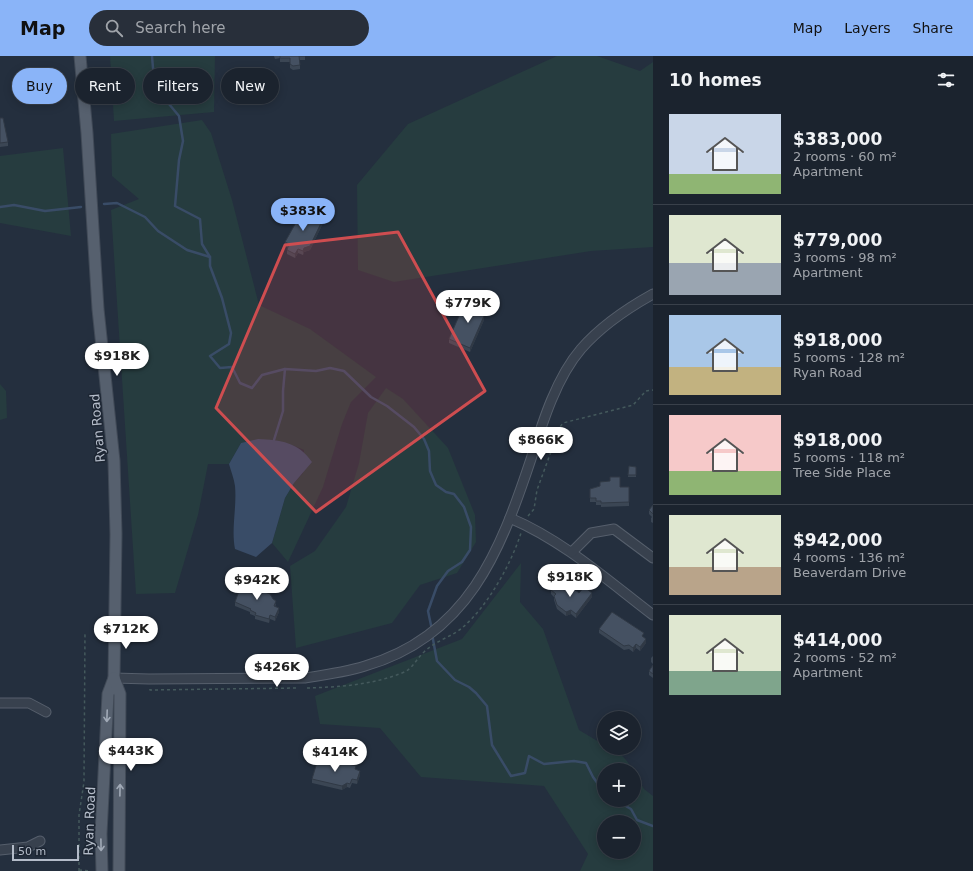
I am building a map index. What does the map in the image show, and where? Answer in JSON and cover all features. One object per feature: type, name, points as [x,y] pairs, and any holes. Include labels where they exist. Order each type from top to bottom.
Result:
[{"type":"main road","name":"Ryan Road","points":[[80,56],[87,133],[98,309],[114,461],[116,534],[114,678],[108,694],[101,834],[102,871]]},
{"type":"main road","name":"Ryan Road","points":[[114,678],[120,694],[119,871]]},
{"type":"street","points":[[114,678],[305,678],[364,666],[411,647],[437,629],[455,613],[480,580],[510,518],[544,419],[559,384],[581,350],[608,324],[632,306],[653,294]]},
{"type":"street","points":[[510,518],[544,534],[572,552],[653,615]]},
{"type":"street","points":[[572,552],[591,533],[614,529],[653,558]]},
{"type":"street","points":[[0,704],[29,703],[46,712]]},
{"type":"street","points":[[0,850],[28,847],[40,841]]},
{"type":"path","points":[[429,648],[439,640],[462,628],[483,605],[497,584],[515,551],[524,524],[534,509],[537,490],[560,427],[563,423],[633,405],[646,391],[653,390]]},
{"type":"path","points":[[85,632],[84,782],[79,815],[79,871],[92,871]]},
{"type":"highlighted area","points":[[398,232],[485,391],[316,512],[216,408],[285,245]]},
{"type":"green space","points":[[110,56],[215,56],[214,112],[114,121],[113,104],[135,104],[135,68],[111,68]]},
{"type":"green space","points":[[557,56],[597,56],[640,71],[653,62],[653,247],[591,251],[394,282],[358,270],[357,185],[408,124]]},
{"type":"green space","points":[[202,120],[211,133],[232,200],[259,305],[310,329],[376,377],[351,402],[342,424],[323,487],[288,562],[272,543],[285,498],[294,483],[303,473],[304,450],[287,443],[273,441],[241,443],[229,464],[208,464],[198,515],[175,593],[136,594],[111,210],[139,199],[112,176],[111,134]]},
{"type":"green space","points":[[63,148],[71,236],[0,223],[0,156]]},
{"type":"green space","points":[[0,384],[6,391],[7,418],[0,420]]},
{"type":"green space","points":[[386,388],[403,399],[448,448],[475,515],[476,542],[457,573],[420,585],[392,623],[296,648],[290,566],[315,551],[346,507],[359,463],[368,413]]},
{"type":"green space","points":[[521,563],[520,602],[543,629],[579,730],[597,741],[597,755],[621,755],[628,763],[597,763],[597,807],[641,807],[641,784],[644,789],[653,796],[653,871],[580,871],[588,854],[544,786],[421,777],[380,728],[320,724],[315,696],[462,639]]},
{"type":"water","points":[[258,439],[288,443],[301,450],[312,462],[294,483],[285,498],[272,543],[256,557],[235,549],[235,486],[229,464],[241,443]]},
{"type":"building","points":[[280,56],[299,56],[300,65],[293,66],[290,64],[290,58],[280,58]]},
{"type":"building","points":[[0,118],[3,118],[8,142],[0,143]]},
{"type":"building","points":[[303,210],[323,219],[310,246],[304,248],[303,251],[298,249],[295,254],[287,250],[289,244],[285,242]]},
{"type":"building","points":[[476,300],[485,304],[483,309],[485,310],[482,315],[484,316],[470,348],[449,339],[462,309],[467,307],[469,303],[474,306]]},
{"type":"building","points":[[629,466],[636,467],[636,475],[628,475]]},
{"type":"building","points":[[610,477],[620,477],[620,487],[629,487],[629,502],[601,503],[601,501],[596,501],[596,498],[590,498],[590,489],[600,486],[600,482],[610,481]]},
{"type":"building","points":[[653,505],[653,514],[649,510]]},
{"type":"building","points":[[565,582],[579,593],[584,587],[592,593],[576,614],[571,610],[566,612],[557,605],[554,596],[556,594],[551,590],[557,583],[561,587]]},
{"type":"building","points":[[242,583],[270,594],[276,601],[274,606],[279,608],[275,617],[270,615],[269,619],[255,615],[256,613],[250,610],[251,609],[235,602]]},
{"type":"building","points":[[612,612],[644,633],[642,636],[646,639],[640,647],[636,644],[633,648],[629,645],[624,646],[599,629]]},
{"type":"building","points":[[653,665],[653,674],[649,671]]},
{"type":"building","points":[[318,759],[334,764],[335,760],[356,766],[355,769],[360,771],[357,780],[352,779],[350,784],[347,783],[342,786],[312,779]]},
{"type":"waterway","points":[[152,56],[153,68],[159,87],[169,104],[179,116],[183,141],[179,160],[175,206],[200,219],[202,244],[210,257],[210,266],[222,298],[231,333],[229,344],[210,356],[220,368],[232,367],[240,383],[252,388],[262,375],[285,369],[316,371],[330,368],[344,371],[371,397],[387,406],[414,427],[424,439],[429,451],[430,471],[436,485],[446,492],[454,494],[464,507],[471,527],[470,550],[462,562],[448,571],[437,586],[428,611],[432,630]]},
{"type":"waterway","points":[[104,204],[117,203],[145,217],[158,231],[187,250],[210,257]]},
{"type":"waterway","points":[[0,207],[14,205],[45,211],[81,207]]},
{"type":"waterway","points":[[274,440],[283,411],[285,369]]},
{"type":"waterway","points":[[432,634],[437,661],[455,680],[469,687],[476,693],[487,706],[492,745],[511,776],[525,773],[529,756],[544,764],[574,761],[586,763],[597,782]]},
{"type":"waterway","points":[[627,807],[631,809],[637,820],[653,826]]}]
